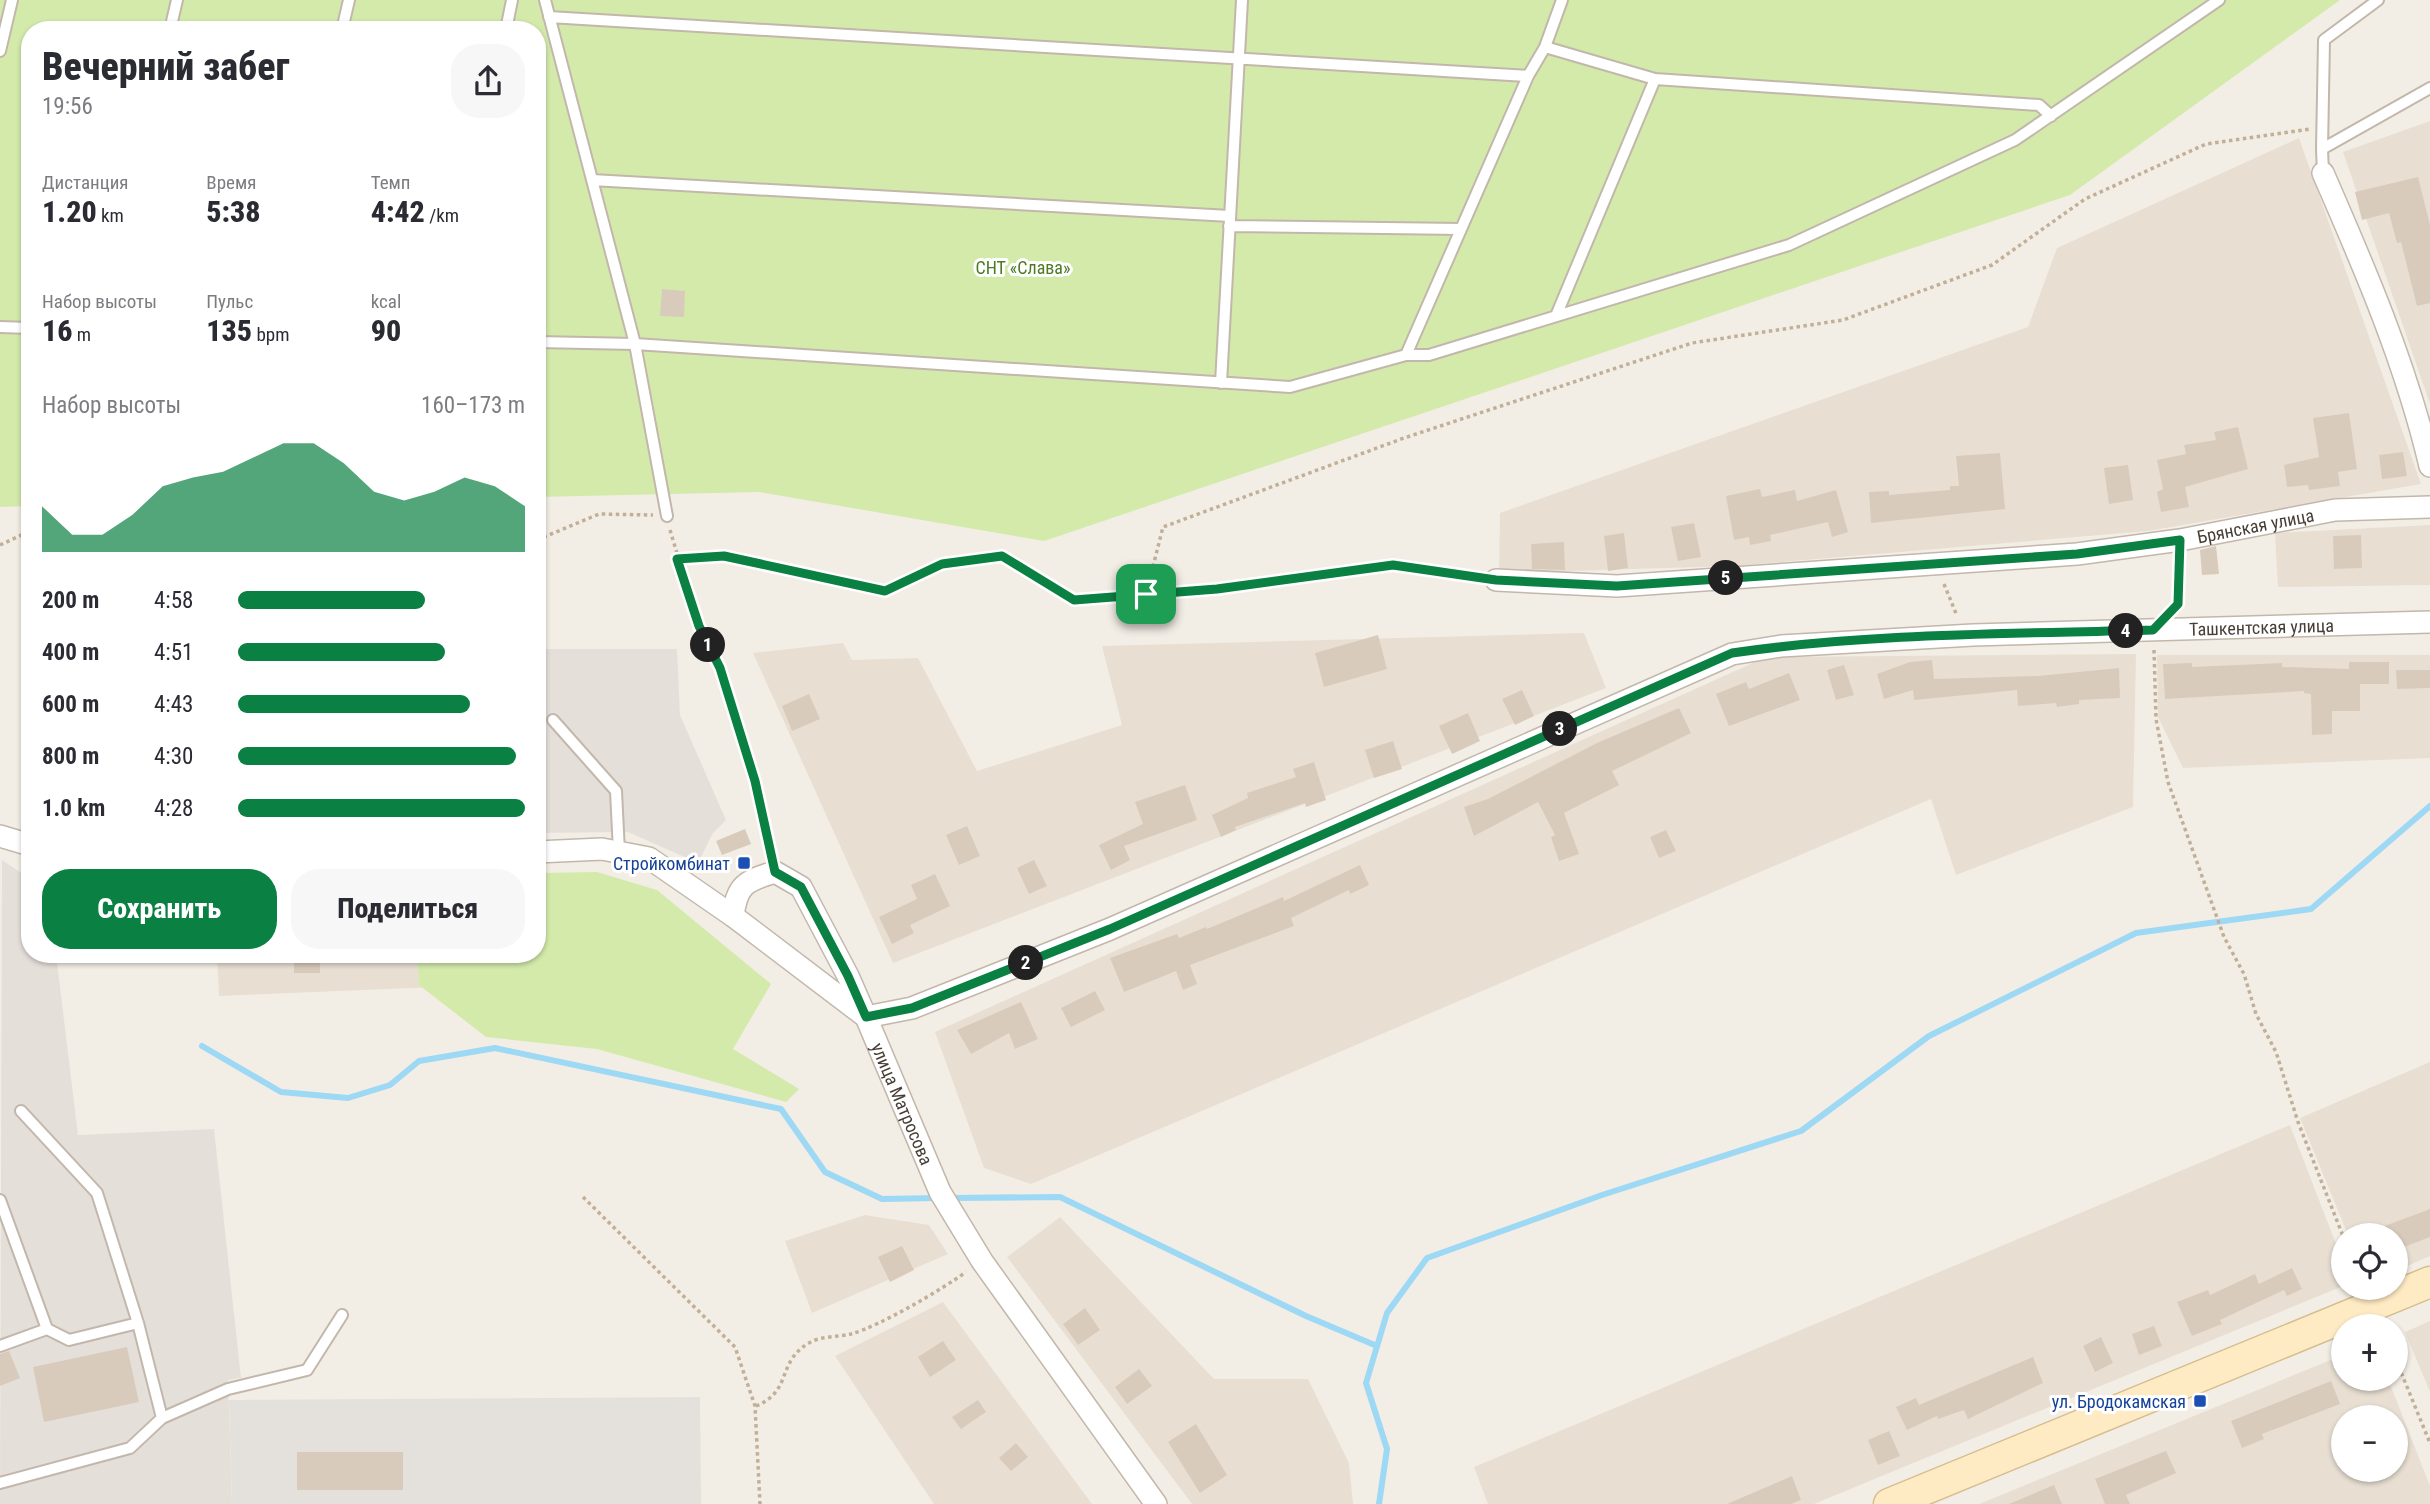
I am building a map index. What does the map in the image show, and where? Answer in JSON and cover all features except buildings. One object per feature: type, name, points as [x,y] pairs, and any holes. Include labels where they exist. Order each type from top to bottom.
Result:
[{"type":"street","points":[[2323,173],[2385,318],[2416,405],[2430,466]]},
{"type":"street","name":"Брянская улица","points":[[1496,580],[1617,586],[2077,554],[2180,540],[2335,510],[2430,507]]},
{"type":"street","name":"Ташкентская улица","points":[[866,1017],[912,1008],[1110,929],[1732,653],[1781,646],[1973,635],[2430,622]]},
{"type":"street","points":[[0,836],[21,842]]},
{"type":"street","name":"улица Матросова","points":[[546,852],[602,849],[649,858],[733,916],[866,1017],[940,1192],[982,1261],[1156,1504]]},
{"type":"street","points":[[733,916],[736,894],[750,880],[775,872],[801,887],[848,976],[866,1017]]},
{"type":"street","points":[[1889,1504],[2430,1282]]},
{"type":"lane","points":[[0,51],[12,0]]},
{"type":"lane","points":[[172,21],[177,0]]},
{"type":"lane","points":[[344,21],[349,0]]},
{"type":"lane","points":[[508,21],[512,0]]},
{"type":"lane","points":[[545,0],[635,344],[667,516]]},
{"type":"lane","points":[[1221,383],[1242,0]]},
{"type":"lane","points":[[1406,355],[1528,76],[1545,47],[1562,0]]},
{"type":"lane","points":[[546,342],[635,344],[1290,387],[1406,355],[1429,355],[1788,245],[2015,140],[2219,0]]},
{"type":"lane","points":[[2323,173],[2324,40],[2378,0]]},
{"type":"lane","points":[[549,17],[1528,76]]},
{"type":"lane","points":[[1545,47],[1655,79],[2039,105],[2051,116]]},
{"type":"lane","points":[[1556,316],[1655,79]]},
{"type":"lane","points":[[2322,149],[2430,88]]},
{"type":"lane","points":[[592,180],[1230,221],[1461,229]]},
{"type":"lane","points":[[0,327],[21,328]]},
{"type":"lane","points":[[554,720],[616,792],[619,852]]},
{"type":"lane","points":[[21,1111],[97,1193],[138,1323],[162,1418]]},
{"type":"lane","points":[[0,1200],[47,1329],[69,1340],[138,1323]]},
{"type":"lane","points":[[0,1483],[130,1448],[162,1418],[228,1389],[307,1370],[342,1315]]},
{"type":"lane","points":[[0,1346],[47,1329]]},
{"type":"path","points":[[1146,594],[1163,527],[1404,438],[1692,344],[1843,320],[1992,265],[2085,199],[2206,144],[2323,128]]},
{"type":"path","points":[[546,536],[599,514],[667,516],[677,559],[699,626],[720,668],[755,781],[775,872]]},
{"type":"path","points":[[0,545],[21,535]]},
{"type":"path","points":[[2180,540],[2178,604],[2153,630],[2156,719],[2168,782],[2224,937],[2244,974],[2256,1014],[2276,1052],[2298,1122],[2338,1223]]},
{"type":"path","points":[[677,559],[724,556],[885,591],[942,564],[1002,556],[1074,600],[1217,589],[1393,565],[1496,580]]},
{"type":"path","points":[[1935,563],[1958,617],[1973,635]]},
{"type":"path","points":[[583,1197],[736,1347],[755,1406],[760,1504]]},
{"type":"path","points":[[755,1406],[769,1401],[781,1386],[789,1359],[810,1342],[853,1333],[947,1286],[982,1261]]},
{"type":"path","points":[[2408,1389],[2430,1443]]},
{"type":"shaded area","points":[[2430,121],[2430,404],[2343,152]]},
{"type":"shaded area","points":[[2299,138],[2421,484],[2148,531],[1735,566],[1499,573],[1500,513],[2028,327],[2057,248]]},
{"type":"shaded area","points":[[2430,525],[2430,585],[2278,587],[2275,533]]},
{"type":"shaded area","points":[[1584,633],[1606,688],[893,963],[753,653],[843,643],[852,660],[918,658],[977,771],[1122,725],[1102,646]]},
{"type":"shaded area","points":[[546,649],[677,649],[680,715],[726,820],[713,833],[698,863],[628,832],[546,833]]},
{"type":"shaded area","points":[[2136,654],[2133,807],[1956,875],[1931,799],[1031,1184],[984,1168],[935,1032],[1766,657]]},
{"type":"shaded area","points":[[2157,655],[2430,655],[2430,758],[2183,768],[2158,717]]},
{"type":"shaded area","points":[[2,860],[21,873],[21,963],[57,963],[78,1135],[214,1129],[241,1378],[228,1380],[232,1504],[0,1504]]},
{"type":"shaded area","points":[[217,963],[436,963],[437,987],[219,996]]},
{"type":"shaded area","points":[[2430,1062],[2430,1256],[2408,1266],[2408,1223],[2343,1223],[2300,1118]]},
{"type":"shaded area","points":[[2290,1125],[2331,1231],[2331,1291],[1814,1504],[1488,1504],[1474,1467]]},
{"type":"shaded area","points":[[865,1215],[929,1225],[948,1254],[812,1313],[785,1241]]},
{"type":"shaded area","points":[[1060,1217],[1214,1379],[1308,1379],[1349,1463],[1353,1504],[1192,1504],[1007,1257]]},
{"type":"shaded area","points":[[943,1302],[1092,1504],[934,1504],[835,1356]]},
{"type":"shaded area","points":[[2430,1321],[2430,1392],[2408,1339],[2408,1331]]},
{"type":"shaded area","points":[[2331,1360],[2331,1391],[2393,1391],[2398,1405],[2331,1405],[2331,1482],[2408,1482],[2408,1430],[2430,1486],[2430,1504],[1979,1504]]},
{"type":"shaded area","points":[[700,1397],[701,1504],[232,1504],[229,1400]]},
{"type":"green space","name":"СНТ «Слава»","points":[[0,0],[2340,0],[2070,195],[1044,541],[759,492],[546,497],[546,21],[21,21],[21,506],[0,507]]},
{"type":"green space","points":[[597,872],[657,890],[771,984],[733,1049],[799,1089],[786,1102],[597,1049],[486,1037],[419,985],[418,963],[546,963],[546,873]]},
{"type":"waterway","points":[[1379,1504],[1387,1449],[1366,1383],[1387,1313],[1427,1258],[1602,1195],[1801,1131],[1929,1036],[2136,933],[2311,909],[2430,806]]},
{"type":"waterway","points":[[202,1046],[281,1092],[348,1098],[390,1085],[419,1061],[495,1048],[781,1109],[825,1172],[882,1199],[938,1198]]},
{"type":"waterway","points":[[948,1198],[1060,1197],[1306,1316],[1377,1346]]},
{"type":"place","name":"Стройкомбинат","points":[[744,863]]},
{"type":"place","name":"ул. Бродокамская","points":[[2200,1401]]},
{"type":"route","points":[[2180,540],[2178,604],[2153,630],[1973,635],[1781,646],[1732,653],[1110,929],[912,1008],[866,1017],[848,976],[801,887],[775,872],[755,781],[720,668],[699,626],[677,559],[724,556],[885,591],[942,564],[1002,556],[1074,600],[1146,594],[1217,589],[1393,565],[1496,580],[1617,586],[2077,554],[2180,540]]}]
